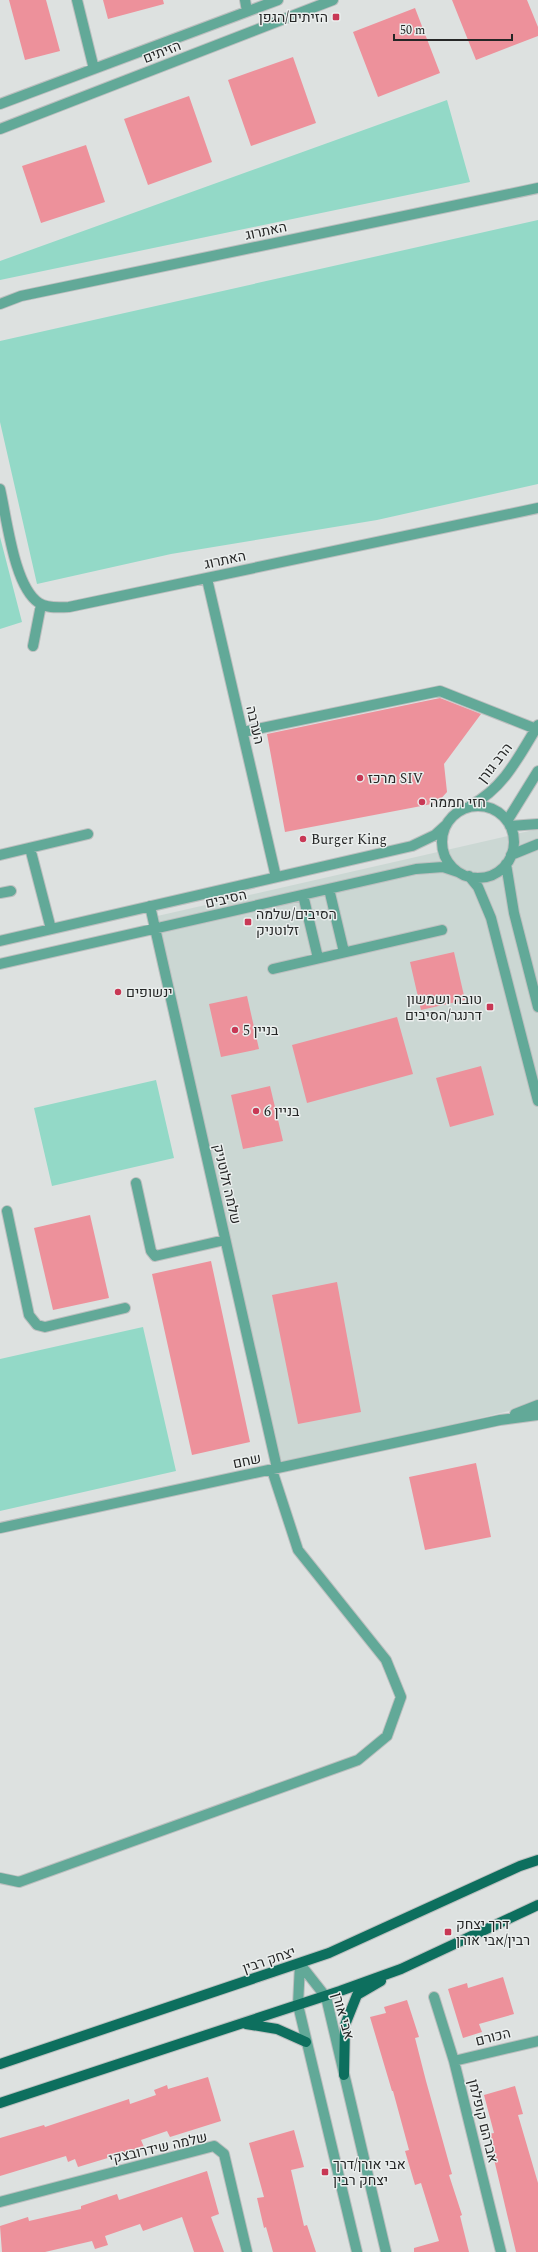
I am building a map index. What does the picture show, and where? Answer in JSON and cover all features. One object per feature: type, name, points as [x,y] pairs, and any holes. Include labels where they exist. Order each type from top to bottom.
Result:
[{"type":"main road","name":"יצחק רבין","points":[[0,2064],[300,1964],[329,1953],[520,1866],[538,1860]]},
{"type":"main road","points":[[0,2103],[326,1996],[401,1968],[538,1905]]},
{"type":"main road","points":[[344,2075],[345,2025],[357,1995],[401,1968]]},
{"type":"main road","points":[[244,2024],[278,2029],[306,2042]]},
{"type":"street","points":[[77,0],[94,68]]},
{"type":"street","points":[[245,0],[247,11]]},
{"type":"street","name":"הזיתים","points":[[0,104],[278,0]]},
{"type":"street","name":"הזיתים","points":[[0,129],[333,0]]},
{"type":"street","name":"האתרוג","points":[[0,304],[21,296],[538,188]]},
{"type":"street","points":[[0,489],[4,526],[19,576],[32,598],[41,604],[33,646]]},
{"type":"street","name":"האתרוג","points":[[41,604],[54,608],[69,607],[538,508]]},
{"type":"street","name":"הערבה","points":[[207,579],[276,877]]},
{"type":"street","points":[[243,732],[440,691],[537,727]]},
{"type":"street","name":"הרב גורן","points":[[464,808],[485,798],[499,785],[537,727]]},
{"type":"street","points":[[509,824],[538,770]]},
{"type":"street","points":[[476,806],[488,807],[499,812],[509,824],[514,845],[511,855],[506,864],[489,876],[469,876],[458,872],[445,856],[442,835],[446,825],[454,815],[464,808],[476,806]]},
{"type":"street","points":[[509,824],[538,824]]},
{"type":"street","name":"הסיבים","points":[[0,941],[412,846],[435,835],[446,825]]},
{"type":"street","points":[[0,855],[88,834]]},
{"type":"street","points":[[511,855],[538,844]]},
{"type":"street","points":[[30,848],[51,929]]},
{"type":"street","points":[[506,864],[514,913],[538,1007]]},
{"type":"street","name":"הסיבים","points":[[0,964],[432,867],[458,872]]},
{"type":"street","points":[[469,876],[478,887],[491,918],[538,1101]]},
{"type":"street","points":[[329,889],[344,952]]},
{"type":"street","points":[[0,893],[11,891]]},
{"type":"street","points":[[303,895],[318,958]]},
{"type":"street","name":"שלמה זלוטניק","points":[[0,1878],[19,1882],[358,1760],[387,1736],[401,1697],[386,1660],[298,1550],[274,1469],[226,1240],[150,906]]},
{"type":"street","points":[[273,969],[442,930]]},
{"type":"street","points":[[136,1183],[151,1251],[155,1256],[226,1240]]},
{"type":"street","points":[[6,1211],[29,1315],[37,1325],[45,1327],[125,1308]]},
{"type":"street","name":"שחם","points":[[500,1420],[538,1405]]},
{"type":"street","name":"שחם","points":[[0,1528],[500,1420],[538,1415]]},
{"type":"street","points":[[300,1964],[298,2005],[358,2252]]},
{"type":"street","name":"אבי אורן","points":[[300,1964],[326,1996],[386,2252]]},
{"type":"street","name":"אברהם קופלמן","points":[[434,1997],[454,2062],[501,2252]]},
{"type":"street","name":"הכורם","points":[[454,2062],[538,2041]]},
{"type":"street","name":"שלמה שידרובצקי","points":[[0,2202],[214,2146],[224,2154],[247,2252]]},
{"type":"shaded area","points":[[538,829],[538,1404],[277,1468],[153,917]]},
{"type":"green space","points":[[447,100],[470,182],[0,280],[0,261]]},
{"type":"green space","points":[[538,220],[538,484],[377,520],[171,554],[37,584],[0,422],[0,341]]},
{"type":"green space","points":[[0,537],[22,622],[0,629]]},
{"type":"green space","points":[[156,1080],[174,1158],[52,1186],[34,1108]]},
{"type":"green space","points":[[143,1327],[176,1471],[0,1511],[0,1359]]},
{"type":"building","points":[[9,0],[46,0],[60,51],[25,60]]},
{"type":"building","points":[[103,0],[163,0],[164,4],[108,19]]},
{"type":"building","points":[[452,0],[527,0],[538,27],[538,36],[476,60]]},
{"type":"building","points":[[415,8],[440,73],[378,97],[353,32]]},
{"type":"building","points":[[293,57],[316,123],[251,146],[228,80]]},
{"type":"building","points":[[189,96],[212,162],[148,185],[124,119]]},
{"type":"building","points":[[86,145],[105,202],[41,223],[22,166]]},
{"type":"building","name":"מרכז SIV","points":[[440,698],[481,714],[444,764],[447,792],[437,803],[285,832],[267,734]]},
{"type":"building","points":[[454,952],[465,1000],[421,1010],[410,962]]},
{"type":"building","name":"בניין 5","points":[[247,996],[259,1049],[221,1057],[209,1004]]},
{"type":"building","points":[[397,1017],[413,1074],[307,1103],[292,1045]]},
{"type":"building","points":[[481,1066],[494,1115],[450,1127],[436,1078]]},
{"type":"building","name":"בניין 6","points":[[270,1086],[283,1141],[243,1149],[231,1095]]},
{"type":"building","points":[[90,1215],[109,1298],[53,1310],[34,1228]]},
{"type":"building","points":[[211,1261],[250,1442],[192,1455],[152,1274]]},
{"type":"building","points":[[337,1282],[361,1412],[298,1424],[272,1295]]},
{"type":"building","points":[[476,1463],[491,1537],[425,1550],[409,1477]]},
{"type":"building","points":[[503,1977],[514,2014],[479,2024],[482,2032],[463,2038],[448,1989],[467,1983],[468,1988]]},
{"type":"building","points":[[407,2000],[419,2037],[415,2038],[452,2174],[449,2175],[462,2215],[460,2216],[469,2252],[414,2252],[414,2248],[439,2241],[421,2183],[415,2185],[405,2151],[409,2150],[393,2091],[370,2017],[386,2013],[384,2007]]},
{"type":"building","points":[[208,2077],[221,2121],[170,2137],[167,2131],[141,2140],[144,2147],[78,2167],[75,2159],[68,2162],[66,2156],[0,2176],[0,2138],[44,2125],[45,2127],[129,2099],[130,2104],[156,2095],[154,2090],[167,2085],[168,2089]]},
{"type":"building","points":[[515,2086],[523,2114],[518,2115],[538,2183],[538,2252],[516,2252],[488,2134],[494,2133],[484,2095]]},
{"type":"building","points":[[294,2130],[304,2167],[291,2170],[304,2226],[307,2225],[316,2252],[273,2252],[266,2227],[264,2228],[257,2198],[264,2197],[249,2143]]},
{"type":"building","points":[[207,2171],[219,2214],[211,2217],[224,2252],[194,2252],[182,2217],[143,2231],[140,2224],[105,2236],[108,2245],[95,2249],[92,2241],[45,2252],[2,2252],[0,2226],[28,2217],[29,2221],[81,2209],[81,2206],[117,2194],[119,2200]]},
{"type":"place","name":"הזיתים/הגפן","points":[[336,17]]},
{"type":"place","name":"מרכז SIV","points":[[360,778]]},
{"type":"place","name":"חזי חממה","points":[[422,802]]},
{"type":"place","name":"Burger King","points":[[303,839]]},
{"type":"place","name":"הסיבים/שלמה זלוטניק","points":[[248,922]]},
{"type":"place","name":"ינשופים","points":[[118,992]]},
{"type":"place","name":"טובה ושמשון דרנגר/הסיבים","points":[[490,1007]]},
{"type":"place","name":"בניין 5","points":[[235,1030]]},
{"type":"place","name":"בניין 6","points":[[256,1111]]},
{"type":"place","name":"דרך יצחק רבין/אבי אורן","points":[[448,1932]]},
{"type":"place","name":"אבי אורן/דרך יצחק רבין","points":[[325,2172]]}]
